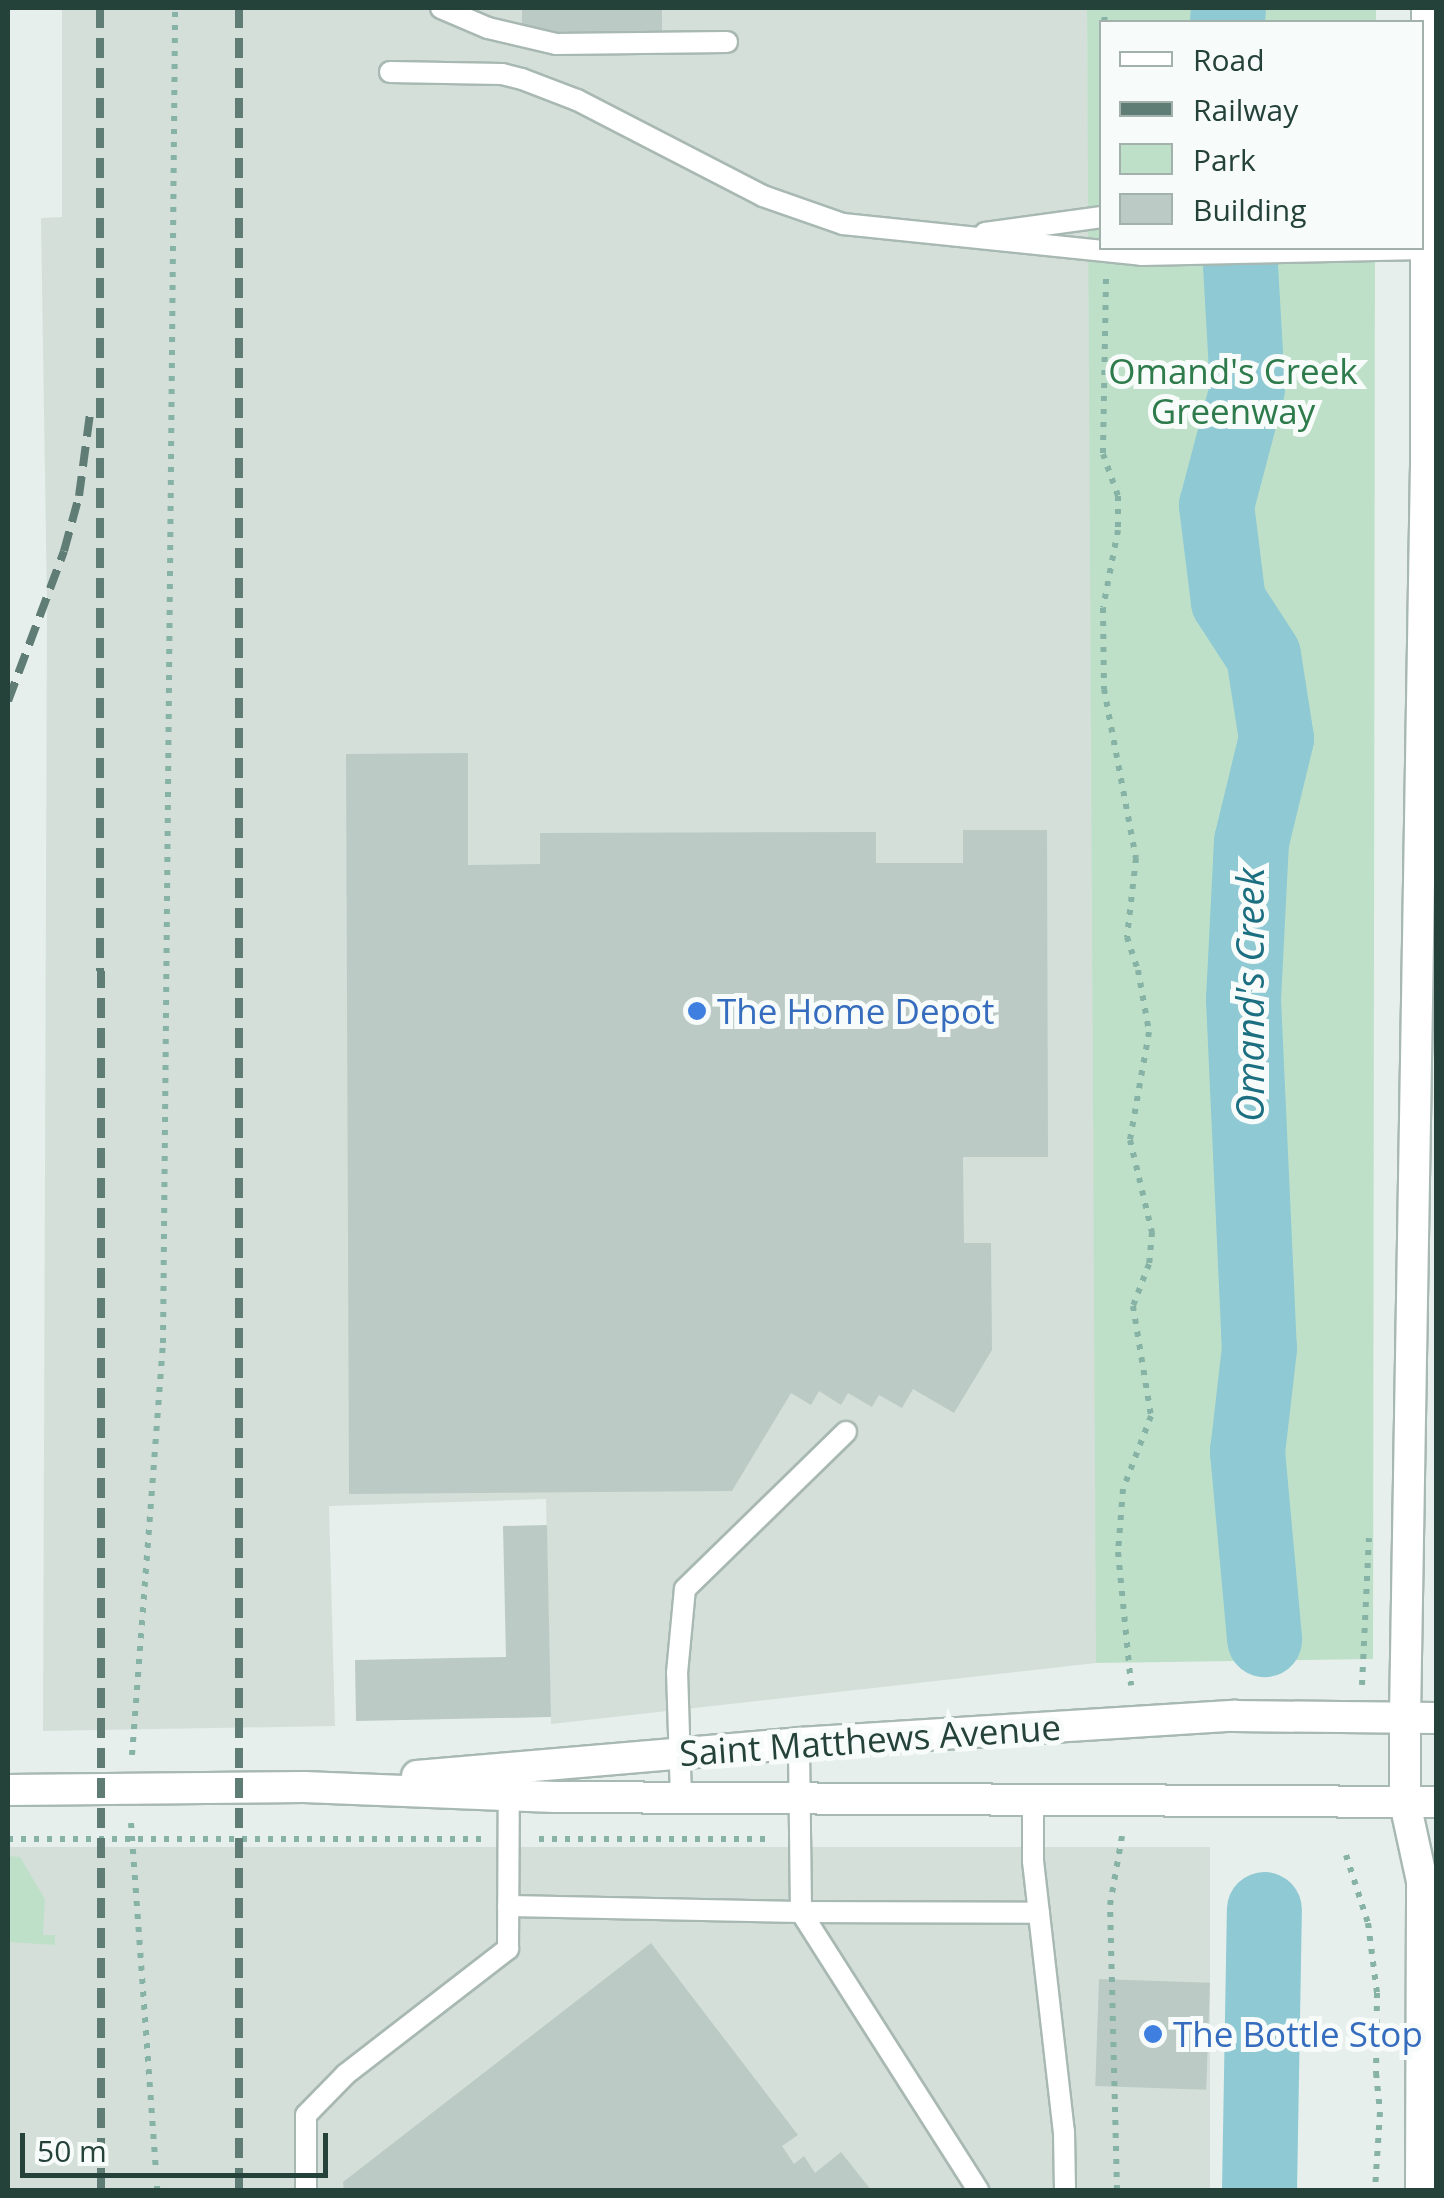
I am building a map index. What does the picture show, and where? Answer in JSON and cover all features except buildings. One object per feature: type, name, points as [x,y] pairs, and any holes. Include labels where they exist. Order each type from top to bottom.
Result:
[{"type":"street","points":[[1421,2190],[1422,1881],[1405,1803],[1405,1717],[1428,787],[1431,249],[1427,8]]},
{"type":"street","name":"Saint Matthews Avenue","points":[[509,1781],[681,1753],[799,1743],[1234,1716],[1436,1718]]},
{"type":"street","name":"Saint Matthews Avenue","points":[[8,1790],[509,1781],[681,1798],[1436,1802]]},
{"type":"street","points":[[1422,1881],[1436,1845]]},
{"type":"lane","points":[[441,8],[488,28],[556,44],[727,42]]},
{"type":"lane","points":[[390,72],[502,74],[522,79],[577,100],[763,196],[843,224],[1141,255],[1396,250]]},
{"type":"lane","points":[[952,238],[1099,217]]},
{"type":"lane","points":[[681,1798],[677,1674],[685,1589],[846,1432]]},
{"type":"lane","points":[[799,1743],[802,1912],[978,2190]]},
{"type":"lane","points":[[306,2190],[306,2115],[346,2074],[508,1949],[509,1781]]},
{"type":"lane","points":[[1032,1802],[1039,1912],[1064,2132],[1065,2190]]},
{"type":"lane","points":[[508,1906],[1039,1912]]},
{"type":"path","points":[[157,2190],[129,1788],[163,1343],[175,8]]},
{"type":"path","points":[[1106,253],[1103,454],[1118,496],[1118,530],[1104,608],[1104,688],[1136,858],[1127,936],[1138,970],[1149,1032],[1130,1140],[1152,1232],[1149,1264],[1133,1306],[1151,1416],[1124,1489],[1118,1552],[1131,1684]]},
{"type":"path","points":[[1118,2190],[1110,1905],[1122,1836]]},
{"type":"path","points":[[1346,1854],[1368,1924],[1378,1993],[1376,2073],[1380,2112],[1375,2190]]},
{"type":"shaded area","points":[[62,8],[1087,8],[1099,1352],[1096,1663],[551,1724],[546,1499],[329,1506],[335,1726],[43,1731],[47,605],[41,218],[62,217]]},
{"type":"shaded area","points":[[8,1847],[1210,1847],[1210,2190],[8,2190]]},
{"type":"green space","name":"Omand's Creek Greenway","points":[[1087,8],[1376,8],[1376,20],[1099,20],[1099,250],[1375,250],[1373,1659],[1096,1663]]},
{"type":"green space","points":[[8,1856],[20,1857],[45,1899],[43,1935],[55,1935],[55,1945],[8,1942]]},
{"type":"waterway","name":"Omand's Creek","points":[[1227,20],[1228,8]]},
{"type":"waterway","name":"Omand's Creek","points":[[1239,250],[1247,388],[1216,505],[1228,601],[1263,655],[1276,738],[1251,841],[1243,999],[1259,1348],[1247,1451],[1264,1639]]},
{"type":"waterway","name":"Omand's Creek","points":[[1259,2190],[1264,1909]]},
{"type":"railway","points":[[100,8],[101,2190]]},
{"type":"railway","points":[[239,8],[239,2190]]},
{"type":"railway","points":[[8,701],[64,551],[79,496],[90,414]]},
{"type":"place","name":"The Home Depot","points":[[697,1011]]},
{"type":"place","name":"The Bottle Stop","points":[[1153,2034]]}]
